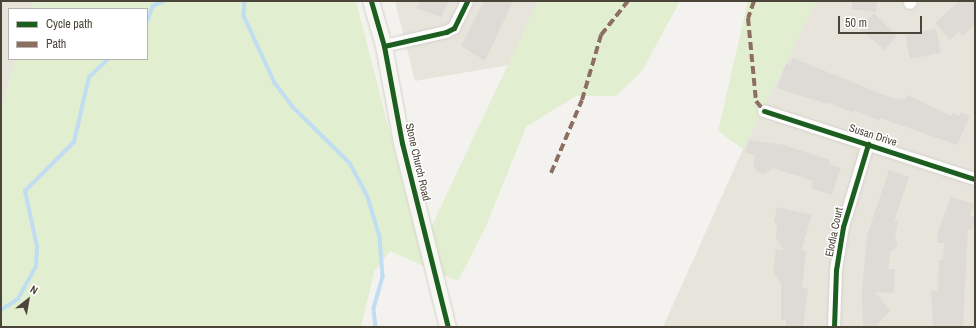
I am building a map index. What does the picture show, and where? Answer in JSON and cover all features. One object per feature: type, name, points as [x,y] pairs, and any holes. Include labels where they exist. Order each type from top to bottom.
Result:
[{"type":"main road","name":"Stone Church Road","points":[[371,1],[384,46],[402,143],[448,327]]},
{"type":"street","points":[[384,46],[446,32],[454,28],[467,1]]},
{"type":"street","name":"Susan Drive","points":[[764,111],[975,179]]},
{"type":"street","name":"Elodia Court","points":[[834,327],[836,270],[843,227],[868,144]]},
{"type":"shaded area","points":[[1,1],[34,1],[31,8],[8,8],[8,60],[16,60],[1,110]]},
{"type":"shaded area","points":[[395,1],[538,1],[509,65],[415,81]]},
{"type":"shaded area","points":[[816,1],[975,1],[975,327],[663,327],[743,149]]},
{"type":"green space","points":[[34,1],[356,1],[420,251],[538,1],[680,1],[642,71],[616,96],[576,96],[526,127],[486,226],[458,281],[390,251],[374,272],[361,327],[1,327],[1,110],[16,60],[148,60],[148,8],[31,8]]},
{"type":"green space","points":[[748,1],[816,1],[743,149],[718,131]]},
{"type":"building","points":[[420,1],[449,1],[441,17],[416,8]]},
{"type":"building","points":[[484,1],[513,1],[485,61],[461,46]]},
{"type":"building","points":[[852,1],[877,1],[876,12],[852,9]]},
{"type":"building","points":[[959,1],[975,1],[975,25],[962,36],[959,32],[950,40],[935,23]]},
{"type":"building","points":[[874,13],[897,36],[885,50],[859,29]]},
{"type":"building","points":[[936,29],[941,53],[910,59],[905,35]]},
{"type":"building","points":[[793,58],[892,98],[906,99],[908,95],[951,116],[953,113],[959,116],[961,112],[970,116],[957,145],[880,118],[879,121],[854,110],[853,113],[828,102],[827,104],[777,88],[786,64],[790,65]]},
{"type":"building","points":[[749,140],[784,145],[830,160],[829,164],[841,168],[832,195],[811,188],[813,181],[773,168],[764,174],[757,172],[753,163],[755,156],[745,152]]},
{"type":"building","points":[[889,170],[909,177],[894,221],[898,222],[895,236],[898,246],[890,252],[888,269],[895,269],[894,293],[875,292],[890,311],[875,327],[863,327],[862,291],[867,235]]},
{"type":"building","points":[[951,197],[974,204],[970,215],[975,217],[972,230],[968,229],[963,327],[933,327],[931,291],[938,291],[939,260],[943,260],[944,243],[937,243],[938,231]]},
{"type":"building","points":[[777,207],[812,215],[801,250],[806,251],[802,288],[808,288],[803,327],[786,327],[786,320],[781,320],[781,284],[773,272],[776,249],[783,250],[776,238],[777,223],[774,222]]},
{"type":"waterway","points":[[148,18],[153,6],[164,1]]},
{"type":"waterway","points":[[245,1],[244,16],[275,83],[294,108],[350,163],[368,197],[380,237],[383,277],[374,309],[376,327]]},
{"type":"waterway","points":[[1,310],[18,299],[36,267],[37,247],[25,191],[74,142],[89,77],[107,60]]},
{"type":"marked path","points":[[551,173],[582,100],[601,35],[628,1]]},
{"type":"marked path","points":[[754,1],[748,18],[756,101],[764,111]]},
{"type":"cycle path","points":[[371,1],[384,46],[402,143],[448,327]]},
{"type":"cycle path","points":[[384,46],[446,32],[454,28],[467,1]]},
{"type":"cycle path","points":[[764,111],[975,179]]},
{"type":"cycle path","points":[[834,327],[836,270],[843,227],[868,144]]}]
